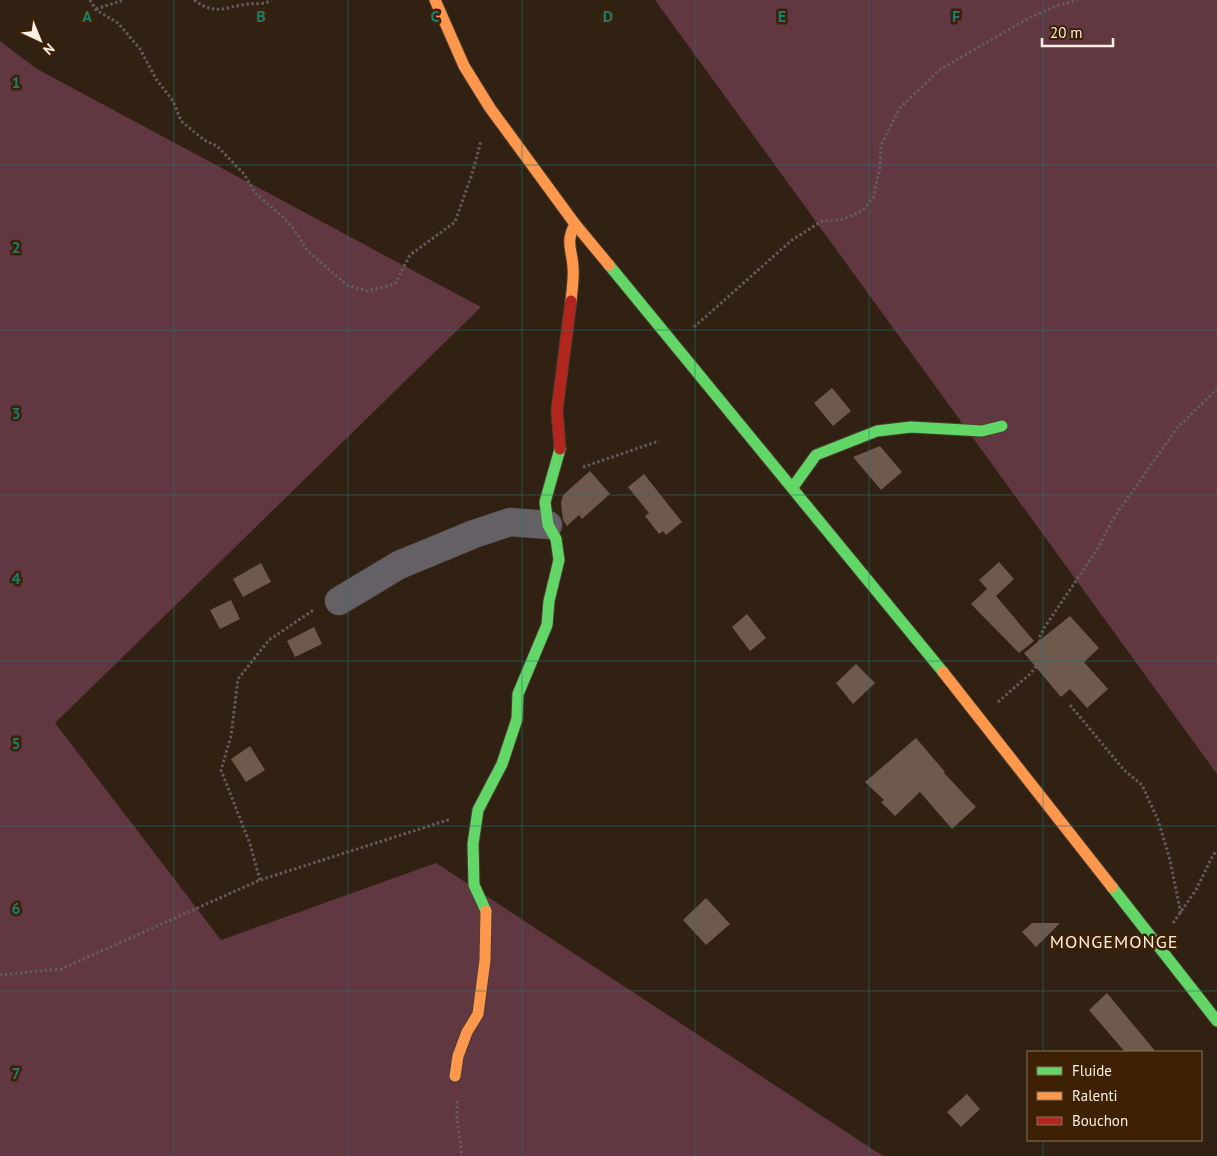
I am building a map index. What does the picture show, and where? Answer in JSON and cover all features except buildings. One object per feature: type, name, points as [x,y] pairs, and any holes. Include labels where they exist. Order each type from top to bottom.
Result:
[{"type":"main road","points":[[435,0],[464,66],[490,108],[575,224],[901,618],[1217,1021]]},
{"type":"main road","points":[[455,1076],[458,1056],[467,1032],[478,1014],[485,960],[484,934],[487,913],[474,884],[473,844],[478,810],[502,764],[517,720],[518,694],[547,625],[549,601],[559,560],[556,539],[548,526],[545,502],[560,451],[556,410],[571,299],[573,266],[569,253],[569,235],[575,224]]},
{"type":"main road","points":[[793,487],[816,455],[877,430],[911,427],[982,431],[1002,426]]},
{"type":"street","points":[[339,601],[399,565],[474,534],[510,522],[548,526]]},
{"type":"path","points":[[90,0],[96,10],[118,23],[140,49],[146,64],[173,101],[181,121],[204,140],[217,146],[244,174],[256,194],[293,228],[308,251],[347,285],[367,291],[395,284],[410,255],[454,222],[472,174],[490,108]]},
{"type":"path","points":[[96,10],[124,0]]},
{"type":"path","points":[[194,0],[203,7],[221,11],[248,4],[268,3],[272,0]]},
{"type":"path","points":[[674,344],[792,240],[822,221],[844,219],[862,211],[873,198],[880,167],[881,145],[900,108],[939,70],[1029,18],[1059,5],[1078,0]]},
{"type":"path","points":[[980,718],[1030,674],[1044,657],[1039,638],[1044,628],[1097,550],[1113,519],[1178,428],[1217,389]]},
{"type":"path","points":[[552,480],[659,441]]},
{"type":"path","points":[[260,880],[250,844],[221,770],[231,736],[238,679],[269,640],[315,609],[339,601]]},
{"type":"path","points":[[1070,705],[1124,770],[1142,785],[1160,829],[1181,914]]},
{"type":"path","points":[[0,975],[61,969],[260,880],[478,810]]},
{"type":"path","points":[[1156,943],[1181,914],[1196,890],[1213,855],[1217,852]]},
{"type":"path","points":[[455,1076],[458,1084],[456,1114],[462,1156]]},
{"type":"shaded area","points":[[655,0],[1217,0],[1217,774]]},
{"type":"shaded area","points":[[0,41],[37,69],[481,307],[55,723],[221,940],[436,863],[883,1156],[0,1156]]},
{"type":"traffic: fast","points":[[609,265],[943,672]]},
{"type":"traffic: fast","points":[[793,487],[816,455],[877,431],[911,427],[982,431],[1002,426]]},
{"type":"traffic: fast","points":[[486,911],[474,885],[473,844],[478,810],[502,764],[517,719],[518,694],[547,625],[549,601],[559,560],[556,539],[548,525],[545,502],[560,449]]},
{"type":"traffic: fast","points":[[1112,887],[1217,1021]]},
{"type":"traffic: slow","points":[[435,0],[464,66],[490,108],[575,224],[609,265]]},
{"type":"traffic: slow","points":[[571,301],[573,271],[570,236],[575,224]]},
{"type":"traffic: slow","points":[[943,672],[1112,887]]},
{"type":"traffic: slow","points":[[455,1076],[458,1056],[467,1032],[478,1014],[485,960],[486,911]]},
{"type":"traffic: jam","points":[[560,449],[557,410],[571,301]]},
{"type":"district","name":"MONGEMONGE","points":[[1114,942]]}]
